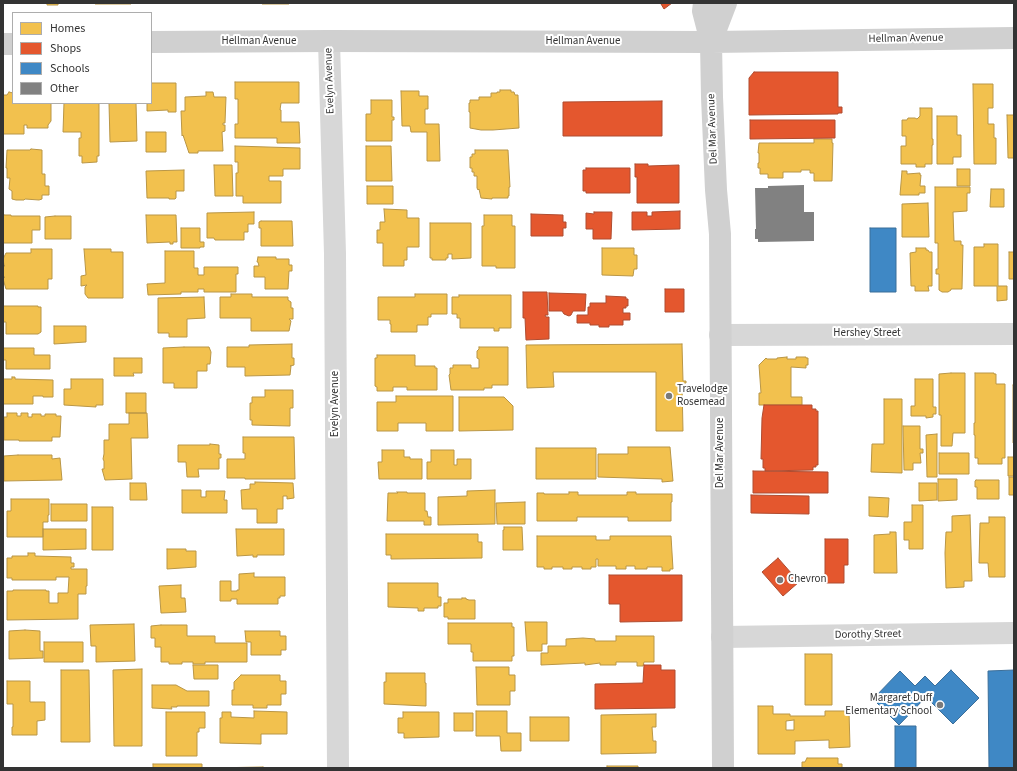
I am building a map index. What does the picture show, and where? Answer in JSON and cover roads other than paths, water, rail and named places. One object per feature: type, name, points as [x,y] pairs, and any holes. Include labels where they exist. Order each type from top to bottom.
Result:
[{"type":"street","name":"Del Mar Avenue","points":[[704,3],[703,12],[711,42],[716,190],[720,234],[723,768]]},
{"type":"street","name":"Del Mar Avenue","points":[[711,42],[726,3]]},
{"type":"street","name":"Hellman Avenue","points":[[152,42],[711,42],[1014,38]]},
{"type":"street","name":"Evelyn Avenue","points":[[329,41],[335,254],[338,768]]},
{"type":"street","name":"Hershey Street","points":[[720,335],[1014,334]]},
{"type":"street","name":"Dorothy Street","points":[[722,637],[1014,633]]},
{"type":"place","name":"Travelodge Rosemead","points":[[669,396]]},
{"type":"place","name":"Chevron","points":[[780,580]]},
{"type":"place","name":"Margaret Duff Elementary School","points":[[940,705]]}]
